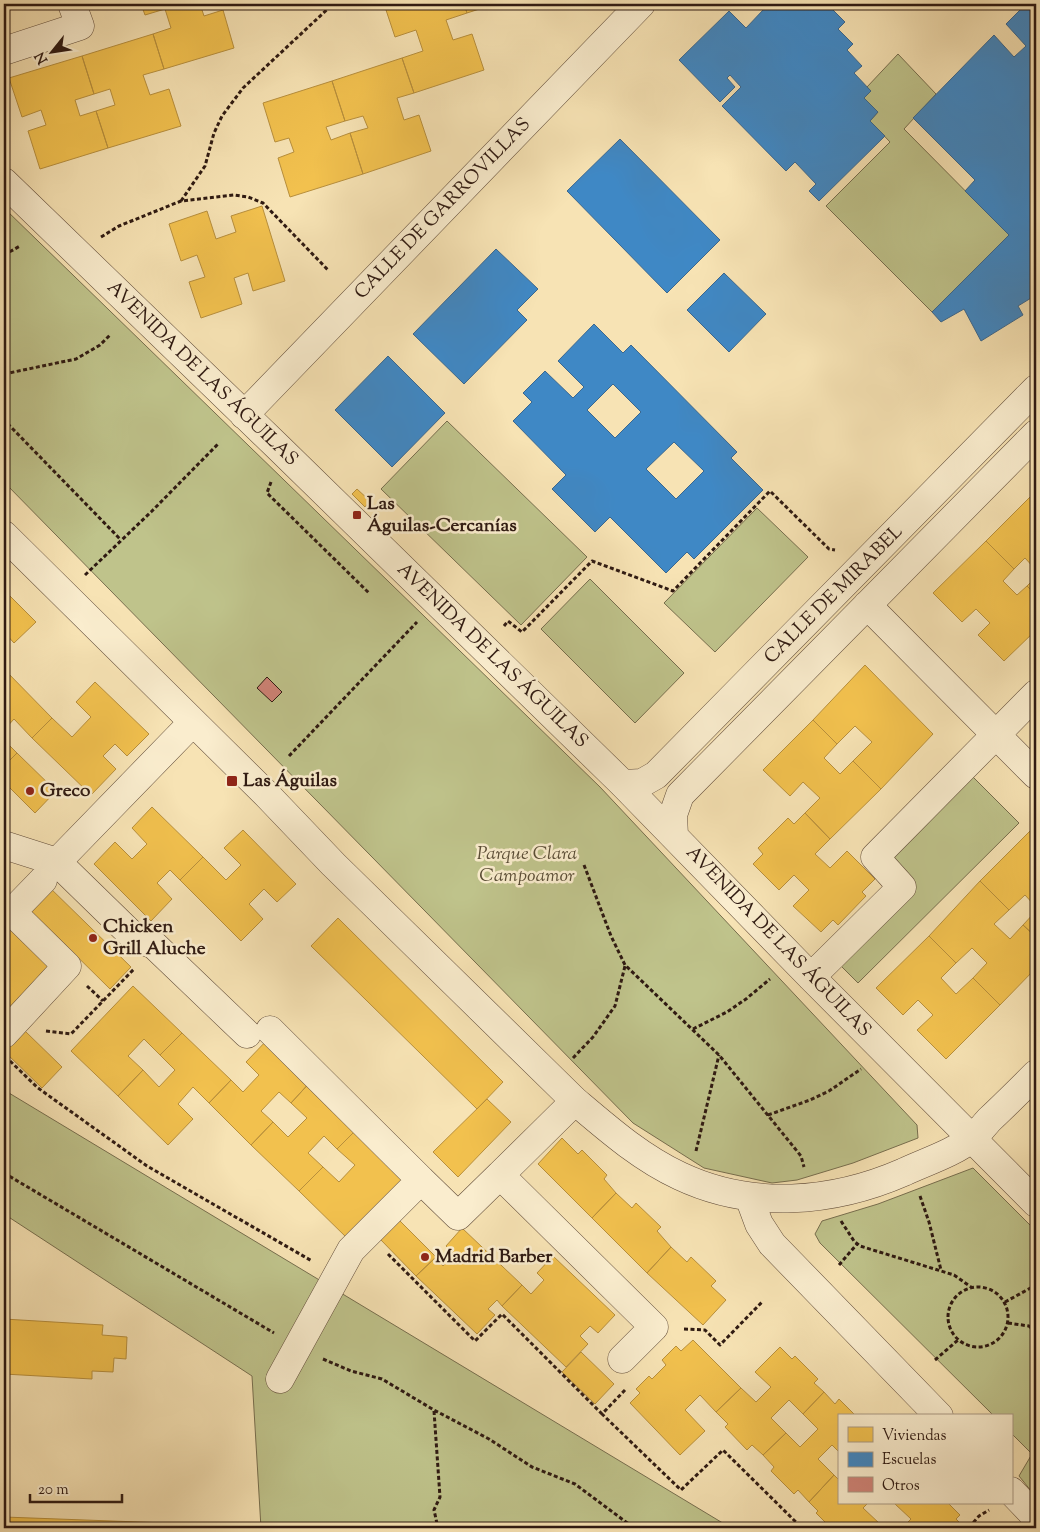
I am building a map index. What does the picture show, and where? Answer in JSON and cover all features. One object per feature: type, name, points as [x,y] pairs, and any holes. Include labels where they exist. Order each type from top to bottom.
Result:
[{"type":"street","points":[[4,51],[80,26],[72,4]]},
{"type":"street","name":"CALLE DE GARROVILLAS","points":[[244,415],[641,4]]},
{"type":"street","name":"AVENIDA DE LAS ÁGUILAS","points":[[4,182],[623,784],[811,977],[1036,1203]]},
{"type":"street","name":"CALLE DE MIRABEL","points":[[623,784],[642,783],[656,775],[1036,389]]},
{"type":"street","name":"CALLE DE MIRABEL","points":[[674,836],[673,814],[680,795],[1036,434]]},
{"type":"street","points":[[4,535],[268,796],[333,864],[575,1101],[611,1132],[643,1155],[678,1176],[707,1188],[749,1197],[810,1198],[842,1192],[893,1177],[946,1153],[971,1139],[1036,1074]]},
{"type":"street","name":"CALLE DE MIRABEL","points":[[867,605],[1036,775]]},
{"type":"street","points":[[811,977],[902,887],[875,857],[1036,694]]},
{"type":"street","points":[[7,1031],[67,966],[12,912],[193,722]]},
{"type":"street","points":[[4,845],[50,871],[134,937],[154,945],[258,1032],[458,1216],[575,1101]]},
{"type":"street","points":[[500,1175],[654,1327],[622,1359]]},
{"type":"street","points":[[280,1379],[351,1250],[421,1180]]},
{"type":"street","points":[[749,1197],[759,1224],[772,1244],[937,1414]]},
{"type":"street","points":[[1012,1492],[1035,1516],[1034,1528]]},
{"type":"path","points":[[181,201],[205,166],[214,133],[232,101],[243,88],[333,4]]},
{"type":"path","points":[[100,238],[119,226],[181,201],[234,195],[248,197],[263,203],[328,270]]},
{"type":"path","points":[[4,255],[20,246]]},
{"type":"path","points":[[4,374],[76,360],[100,345],[111,334]]},
{"type":"path","points":[[4,411],[8,424],[121,540]]},
{"type":"path","points":[[80,580],[218,444]]},
{"type":"path","points":[[272,477],[267,492],[370,594]]},
{"type":"path","points":[[502,628],[508,622],[522,632],[592,562],[673,590],[770,492],[829,549],[837,551]]},
{"type":"path","points":[[289,756],[419,620]]},
{"type":"path","points":[[584,865],[611,936],[626,965],[719,1055],[801,1156],[806,1174]]},
{"type":"path","points":[[570,1060],[593,1037],[615,1006],[626,965]]},
{"type":"path","points":[[7,1031],[71,1034],[136,966]]},
{"type":"path","points":[[692,1029],[726,1012],[746,999],[770,979]]},
{"type":"path","points":[[4,1055],[38,1088],[49,1094],[147,1166],[337,1276]]},
{"type":"path","points":[[694,1160],[719,1055]]},
{"type":"path","points":[[768,1115],[829,1091],[861,1069]]},
{"type":"path","points":[[4,1173],[297,1346],[351,1371],[382,1378],[434,1410],[489,1439],[532,1467],[575,1484],[634,1528]]},
{"type":"path","points":[[919,1191],[941,1270]]},
{"type":"path","points":[[839,1219],[857,1244],[941,1270],[954,1275],[971,1287]]},
{"type":"path","points":[[368,1234],[475,1341],[502,1314],[681,1490],[723,1450],[802,1528]]},
{"type":"path","points":[[839,1265],[857,1244]]},
{"type":"path","points":[[1005,1302],[1036,1285]]},
{"type":"path","points":[[981,1286],[998,1294],[1005,1302],[1008,1312],[1008,1323],[1004,1333],[997,1341],[988,1346],[977,1348],[967,1346],[952,1333],[948,1324],[947,1314],[955,1296],[962,1290],[981,1286]]},
{"type":"path","points":[[684,1329],[705,1330],[720,1345],[763,1301]]},
{"type":"path","points":[[1008,1323],[1029,1326],[1036,1333]]},
{"type":"path","points":[[935,1360],[958,1340]]},
{"type":"path","points":[[602,1414],[626,1390]]},
{"type":"path","points":[[434,1410],[440,1496],[434,1510],[438,1528]]},
{"type":"path","points":[[974,1528],[972,1524],[979,1516]]},
{"type":"green space","points":[[898,54],[936,94],[904,129],[1009,235],[932,312],[826,206],[890,142],[870,121],[878,112],[864,98],[871,91],[867,87]]},
{"type":"green space","name":"Parque Clara Campoamor","points":[[4,208],[600,787],[917,1125],[918,1138],[853,1163],[797,1180],[772,1183],[704,1168],[633,1123],[4,482]]},
{"type":"green space","points":[[447,421],[587,557],[521,625],[381,489]]},
{"type":"green space","points":[[757,508],[808,557],[715,652],[664,603]]},
{"type":"green space","points":[[590,579],[684,673],[635,723],[541,629]]},
{"type":"green space","points":[[968,772],[1019,823],[858,983],[835,960],[909,885],[882,857]]},
{"type":"green space","points":[[4,1090],[731,1528],[261,1528],[252,1376],[4,1214]]},
{"type":"green space","points":[[973,1168],[1036,1231],[1036,1497],[1019,1476],[1032,1454],[1012,1434],[1012,1414],[992,1414],[820,1243],[815,1234],[822,1221],[878,1204]]},
{"type":"building: Viviendas","points":[[141,4],[200,4],[204,16],[223,10],[234,48],[164,69],[153,34],[171,28],[165,9],[145,15]]},
{"type":"building: Viviendas","points":[[384,4],[464,4],[467,13],[446,20],[453,40],[472,34],[484,70],[414,93],[402,58],[423,51],[416,30],[395,37]]},
{"type":"building: Viviendas","points":[[464,4],[495,4],[467,13]]},
{"type":"building: Viviendas","points":[[153,34],[164,69],[143,75],[150,95],[169,89],[181,126],[108,148],[96,111],[115,105],[110,89],[94,94],[82,56]]},
{"type":"building: Viviendas","points":[[82,56],[94,94],[75,100],[80,116],[96,111],[108,148],[40,169],[28,131],[46,125],[41,110],[22,117],[9,78]]},
{"type":"building: Viviendas","points":[[402,58],[414,93],[397,98],[404,120],[419,115],[431,151],[363,174],[350,133],[368,128],[363,116],[345,121],[332,81]]},
{"type":"building: Viviendas","points":[[332,81],[345,121],[326,127],[331,140],[350,133],[363,174],[290,197],[278,158],[294,152],[289,138],[275,142],[263,103]]},
{"type":"building: Viviendas","points":[[262,206],[285,281],[253,291],[248,273],[234,278],[242,304],[201,318],[189,282],[205,277],[197,255],[181,261],[169,224],[207,211],[216,239],[236,232],[231,216]]},
{"type":"building: Viviendas","points":[[357,489],[370,501],[365,507],[352,494]]},
{"type":"building: Viviendas","points":[[1036,491],[1036,570],[1025,558],[1014,569],[986,541]]},
{"type":"building: Viviendas","points":[[986,541],[1014,569],[1003,581],[1017,595],[1027,586],[1036,595],[1036,630],[1004,661],[978,635],[990,623],[976,609],[962,622],[933,593]]},
{"type":"building: Viviendas","points":[[1036,577],[1036,595],[1027,586]]},
{"type":"building: Viviendas","points":[[4,590],[36,622],[14,643],[4,632]]},
{"type":"building: Viviendas","points":[[865,665],[933,734],[881,789],[853,761],[872,742],[855,726],[837,744],[813,720]]},
{"type":"building: Viviendas","points":[[4,669],[52,718],[32,738],[14,719],[4,730]]},
{"type":"building: Viviendas","points":[[95,682],[149,734],[127,756],[115,744],[103,756],[116,769],[91,795],[32,738],[52,718],[72,737],[91,717],[76,702]]},
{"type":"building: Viviendas","points":[[813,720],[837,744],[824,758],[840,774],[853,761],[881,789],[830,839],[805,813],[820,798],[803,782],[790,796],[763,770]]},
{"type":"building: Viviendas","points":[[4,740],[17,753],[4,766]]},
{"type":"building: Viviendas","points":[[17,753],[56,791],[35,813],[4,782],[4,766]]},
{"type":"building: Viviendas","points":[[152,807],[203,857],[180,880],[170,870],[157,883],[172,899],[151,921],[94,864],[115,842],[132,859],[147,844],[132,828]]},
{"type":"building: Viviendas","points":[[805,813],[830,839],[815,854],[830,868],[847,851],[875,879],[862,892],[866,896],[838,925],[833,920],[821,932],[793,906],[809,890],[794,875],[779,890],[753,864],[763,854],[758,848],[788,818],[794,824]]},
{"type":"building: Viviendas","points":[[243,830],[296,884],[277,902],[264,889],[249,904],[263,919],[241,941],[180,880],[203,857],[226,880],[241,865],[224,848]]},
{"type":"building: Viviendas","points":[[1030,831],[1036,838],[1036,907],[1025,895],[1009,910],[980,881]]},
{"type":"building: Viviendas","points":[[980,881],[1009,910],[994,924],[1010,939],[1023,925],[1036,937],[1036,968],[1000,1005],[973,978],[987,963],[972,948],[956,963],[929,936]]},
{"type":"building: Viviendas","points":[[46,884],[131,967],[110,989],[25,905]]},
{"type":"building: Viviendas","points":[[1036,911],[1036,937],[1023,925]]},
{"type":"building: Viviendas","points":[[4,916],[54,964],[4,1016]]},
{"type":"building: Viviendas","points":[[338,918],[503,1082],[477,1109],[311,946]]},
{"type":"building: Viviendas","points":[[929,936],[956,963],[941,978],[956,994],[973,978],[1000,1005],[946,1059],[917,1030],[933,1015],[918,1000],[903,1015],[876,988]]},
{"type":"building: Viviendas","points":[[133,986],[182,1033],[160,1055],[144,1039],[128,1056],[143,1070],[118,1096],[71,1051]]},
{"type":"building: Viviendas","points":[[25,1031],[62,1067],[42,1088],[5,1052]]},
{"type":"building: Viviendas","points":[[182,1033],[231,1080],[209,1103],[193,1087],[178,1104],[193,1119],[168,1145],[118,1096],[143,1070],[159,1087],[175,1070],[160,1055]]},
{"type":"building: Viviendas","points":[[270,1037],[313,1079],[291,1103],[279,1092],[261,1111],[273,1122],[251,1145],[209,1103],[231,1080],[243,1092],[259,1075],[246,1062]]},
{"type":"building: Viviendas","points":[[313,1079],[361,1125],[337,1149],[324,1136],[308,1153],[323,1167],[299,1191],[251,1145],[273,1122],[288,1137],[307,1118],[291,1103]]},
{"type":"building: Viviendas","points":[[487,1099],[511,1122],[458,1177],[433,1152]]},
{"type":"building: Viviendas","points":[[361,1125],[410,1175],[348,1239],[299,1191],[323,1167],[339,1182],[355,1165],[337,1149]]},
{"type":"building: Viviendas","points":[[562,1138],[578,1154],[582,1150],[607,1175],[604,1179],[616,1193],[592,1218],[538,1164]]},
{"type":"building: Viviendas","points":[[616,1193],[632,1208],[636,1203],[661,1227],[657,1231],[671,1247],[647,1273],[592,1218]]},
{"type":"building: Viviendas","points":[[399,1220],[436,1257],[416,1276],[380,1239]]},
{"type":"building: Viviendas","points":[[462,1228],[522,1285],[502,1306],[497,1300],[488,1309],[495,1315],[477,1334],[416,1276],[436,1257],[443,1266],[454,1254],[446,1246]]},
{"type":"building: Viviendas","points":[[671,1247],[687,1262],[691,1257],[716,1281],[711,1286],[726,1300],[703,1325],[647,1273]]},
{"type":"building: Viviendas","points":[[553,1256],[615,1315],[598,1333],[590,1326],[580,1336],[588,1344],[566,1367],[502,1306],[522,1285],[531,1294],[544,1280],[537,1273]]},
{"type":"building: Viviendas","points":[[4,1319],[103,1325],[102,1335],[127,1337],[126,1359],[114,1358],[113,1372],[92,1371],[92,1379],[4,1374]]},
{"type":"building: Viviendas","points":[[693,1340],[741,1388],[716,1412],[700,1395],[685,1410],[705,1431],[680,1455],[630,1403],[640,1393],[636,1389],[649,1376],[652,1379],[666,1365],[662,1360],[676,1346],[681,1351]]},
{"type":"building: Viviendas","points":[[780,1347],[792,1359],[795,1356],[818,1379],[814,1383],[824,1392],[803,1414],[789,1400],[771,1418],[786,1433],[763,1455],[752,1445],[747,1450],[725,1427],[728,1424],[716,1412],[741,1388],[756,1402],[771,1387],[755,1372]]},
{"type":"building: Viviendas","points":[[581,1352],[614,1384],[595,1404],[562,1372]]},
{"type":"building: Viviendas","points":[[824,1392],[835,1404],[839,1399],[854,1414],[838,1414],[838,1451],[832,1445],[818,1459],[834,1475],[809,1502],[798,1490],[794,1494],[771,1471],[774,1467],[763,1455],[786,1433],[800,1447],[818,1429],[803,1414]]},
{"type":"building: Viviendas","points":[[834,1475],[838,1479],[838,1504],[867,1504],[863,1508],[880,1524],[875,1528],[831,1528],[816,1513],[818,1511],[809,1502]]},
{"type":"building: Viviendas","points":[[895,1504],[949,1504],[960,1515],[956,1519],[965,1528],[902,1528],[911,1519]]},
{"type":"building: Viviendas","points":[[4,1517],[220,1525],[220,1528],[4,1528]]},
{"type":"building: Escuelas","points":[[758,4],[827,4],[845,22],[838,29],[853,44],[847,50],[862,66],[854,73],[871,91],[864,98],[878,112],[870,121],[885,136],[819,201],[809,191],[816,184],[795,162],[786,171],[722,106],[741,87],[730,75],[727,78],[735,87],[720,102],[679,60],[729,11],[746,28],[764,9]]},
{"type":"building: Escuelas","points":[[1026,4],[1036,4],[1036,295],[1018,306],[1023,315],[981,341],[964,309],[941,322],[932,312],[1009,235],[965,191],[975,180],[913,118],[994,35],[1014,57],[1026,46],[1006,24]]},
{"type":"building: Escuelas","points":[[620,139],[720,240],[667,293],[567,191]]},
{"type":"building: Escuelas","points":[[496,249],[538,289],[517,310],[527,320],[464,384],[413,334]]},
{"type":"building: Escuelas","points":[[724,273],[766,314],[729,352],[687,310]]},
{"type":"building: Escuelas","points":[[594,324],[623,353],[631,345],[737,452],[731,458],[763,490],[694,559],[687,552],[666,573],[610,517],[595,532],[552,489],[566,475],[513,421],[532,402],[523,393],[545,371],[573,398],[584,387],[558,361]],"holes":[[[613,384],[641,412],[615,438],[587,410]],[[674,442],[704,471],[676,499],[646,469]]]},
{"type":"building: Escuelas","points":[[388,356],[445,413],[392,467],[335,410]]},
{"type":"building: Otros","points":[[267,677],[282,692],[272,702],[257,688]]},
{"type":"place","name":"Las Águilas-Cercanías","points":[[357,515]]},
{"type":"place","name":"Las Águilas","points":[[232,781]]},
{"type":"place","name":"Greco","points":[[30,791]]},
{"type":"place","name":"Chicken Grill Aluche","points":[[93,938]]},
{"type":"place","name":"Madrid Barber","points":[[425,1257]]}]
